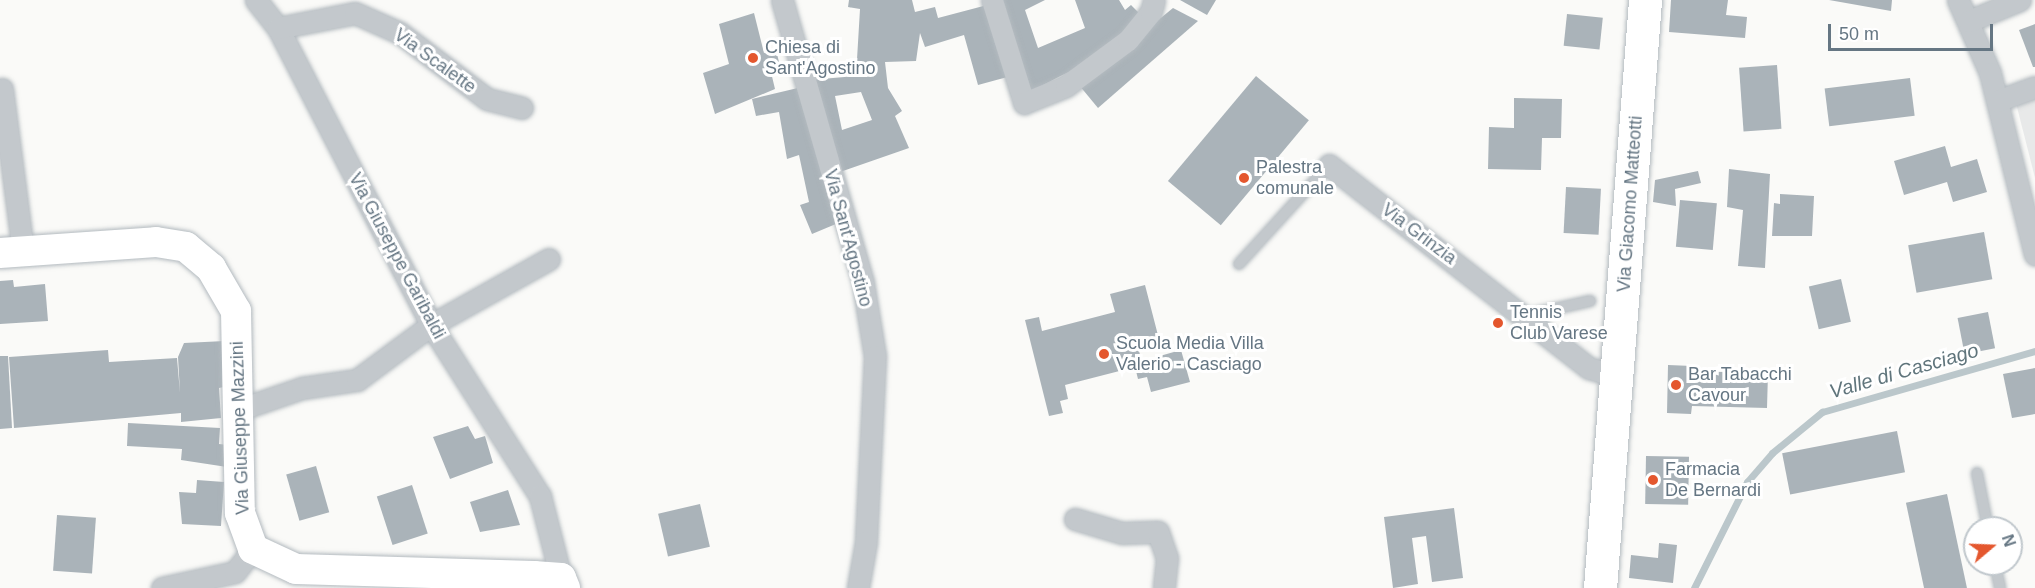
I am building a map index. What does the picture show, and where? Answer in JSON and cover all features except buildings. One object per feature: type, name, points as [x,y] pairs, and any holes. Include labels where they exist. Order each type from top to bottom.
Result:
[{"type":"main road","name":"Via Giacomo Matteotti","points":[[1600,588],[1618,378],[1645,0]]},
{"type":"street","name":"Via Giuseppe Garibaldi","points":[[256,0],[278,28],[431,325],[540,496],[563,583]]},
{"type":"street","name":"Via Sant'Agostino","points":[[782,0],[863,283],[875,356],[866,542],[858,588]]},
{"type":"street","points":[[992,0],[1024,103],[1066,86],[1128,40],[1151,12],[1154,0]]},
{"type":"street","points":[[1958,0],[1969,21],[1997,101],[2035,255]]},
{"type":"street","points":[[1969,21],[2020,0]]},
{"type":"street","name":"Via Scalette","points":[[278,28],[355,13],[400,33],[487,99],[522,108]]},
{"type":"street","points":[[1997,101],[2035,87]]},
{"type":"street","name":"Via Giuseppe Mazzini","points":[[2,89],[12,252],[156,242],[186,247],[211,268],[236,311],[240,513],[253,549]]},
{"type":"street","name":"Via Grinzia","points":[[1329,165],[1589,368],[1618,378]]},
{"type":"street","points":[[238,410],[302,388],[357,380],[431,325],[549,259]]},
{"type":"street","points":[[1075,519],[1122,532],[1158,532],[1167,558],[1164,588]]},
{"type":"street","points":[[162,588],[236,572],[253,549],[296,578],[563,583]]},
{"type":"lane","name":"Via Grinzia","points":[[1239,264],[1329,165]]},
{"type":"lane","points":[[1523,316],[1590,301]]},
{"type":"lane","points":[[1977,473],[1986,516]]},
{"type":"shaded area","points":[[2035,97],[2035,178],[2016,103]]},
{"type":"waterway","name":"Valle di Casciago","points":[[1694,588],[1747,482],[1772,453],[1822,412],[2035,351]]},
{"type":"place","name":"Chiesa di Sant'Agostino","points":[[753,58]]},
{"type":"place","name":"Palestra comunale","points":[[1244,178]]},
{"type":"place","name":"Tennis Club Varese","points":[[1498,323]]},
{"type":"place","name":"Scuola Media Villa Valerio - Casciago","points":[[1104,354]]},
{"type":"place","name":"Bar Tabacchi Cavour","points":[[1676,385]]},
{"type":"place","name":"Farmacia De Bernardi","points":[[1653,480]]}]
